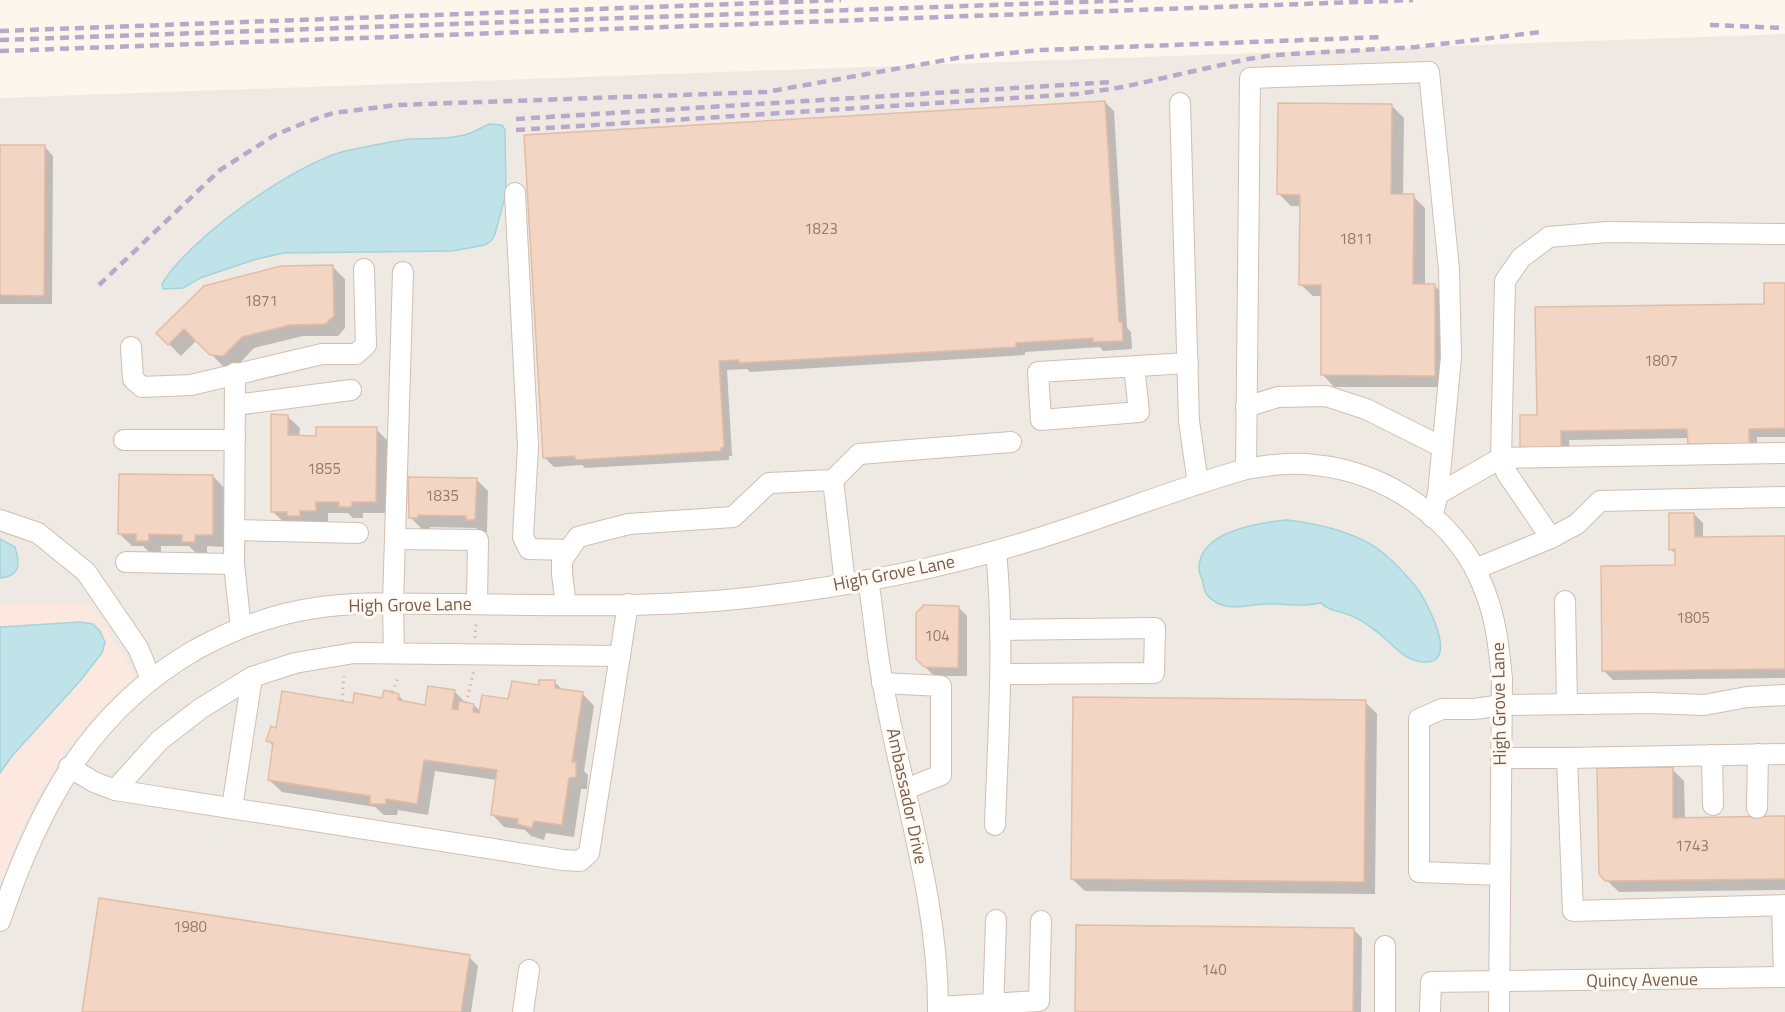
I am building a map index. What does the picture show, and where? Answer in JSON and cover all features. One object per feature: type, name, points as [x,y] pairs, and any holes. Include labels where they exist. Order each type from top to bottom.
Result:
[{"type":"street","points":[[1246,469],[1250,78],[1429,72],[1449,269],[1451,357],[1438,494],[1432,517]]},
{"type":"street","points":[[1180,103],[1189,421],[1198,484]]},
{"type":"street","points":[[515,193],[528,446],[523,537],[528,549],[569,550]]},
{"type":"street","points":[[1551,538],[1506,472],[1501,458],[1505,281],[1521,258],[1550,237],[1607,232],[1785,234]]},
{"type":"street","points":[[131,346],[133,379],[142,387],[190,385],[322,354],[356,354],[366,345],[364,269]]},
{"type":"street","points":[[394,652],[393,604],[403,272]]},
{"type":"street","points":[[1134,366],[1139,412],[1041,420],[1038,372],[1134,366],[1188,363]]},
{"type":"street","points":[[235,373],[234,564],[241,628]]},
{"type":"street","points":[[235,405],[351,390]]},
{"type":"street","points":[[1246,407],[1278,397],[1326,396],[1366,409],[1442,447]]},
{"type":"street","points":[[124,440],[235,440]]},
{"type":"street","points":[[566,605],[562,560],[578,537],[629,524],[734,517],[769,483],[833,480],[859,454],[1011,442]]},
{"type":"street","points":[[1438,494],[1501,458],[1785,453]]},
{"type":"street","name":"High Grove Lane","points":[[0,921],[39,823],[69,767],[109,717],[151,679],[174,662],[241,628],[280,615],[315,608],[364,604],[566,605],[698,602],[764,596],[845,584],[996,551],[1246,469],[1291,464],[1315,465],[1349,471],[1375,480],[1400,493],[1432,517],[1459,546],[1484,589],[1498,636],[1502,705],[1499,1012]]},
{"type":"street","points":[[833,480],[845,584]]},
{"type":"street","points":[[1474,569],[1551,538],[1577,524],[1600,501],[1785,497]]},
{"type":"street","points":[[0,520],[38,533],[86,572],[138,648],[151,679]]},
{"type":"street","points":[[235,530],[358,533]]},
{"type":"street","points":[[395,539],[478,540],[477,604]]},
{"type":"street","points":[[995,825],[1001,674],[1000,598],[996,551]]},
{"type":"street","points":[[126,562],[234,564]]},
{"type":"street","name":"Ambassador Drive","points":[[868,580],[882,683],[921,856],[936,945],[938,1009]]},
{"type":"street","points":[[1565,601],[1567,704]]},
{"type":"street","points":[[69,767],[94,783],[115,790],[580,861],[589,853],[628,604]]},
{"type":"street","points":[[1000,630],[1155,628],[1154,673],[1001,674]]},
{"type":"street","points":[[115,790],[160,740],[200,709],[252,677],[295,663],[354,653],[394,652],[620,656]]},
{"type":"street","points":[[232,808],[252,677]]},
{"type":"street","points":[[882,683],[941,686],[941,775],[906,789]]},
{"type":"street","points":[[1500,875],[1419,872],[1419,719],[1442,709],[1473,709],[1502,705],[1652,703],[1704,705],[1748,697],[1785,695]]},
{"type":"street","points":[[1757,808],[1758,754]]},
{"type":"street","points":[[1501,758],[1785,754]]},
{"type":"street","points":[[1712,755],[1713,805]]},
{"type":"street","points":[[1567,758],[1573,911],[1783,905],[1785,977]]},
{"type":"street","points":[[994,1008],[996,920]]},
{"type":"street","points":[[938,1009],[994,1008],[1039,1001],[1041,921]]},
{"type":"street","points":[[1385,946],[1385,1012]]},
{"type":"street","points":[[523,1012],[529,970]]},
{"type":"street","name":"Quincy Avenue","points":[[1430,1012],[1431,982],[1785,977]]},
{"type":"path","points":[[475,644],[476,624]]},
{"type":"path","points":[[466,703],[474,677],[474,662]]},
{"type":"path","points":[[342,701],[345,676]]},
{"type":"path","points":[[392,692],[399,676]]},
{"type":"shaded area","points":[[1785,34],[1785,1012],[0,1012],[0,883],[18,836],[41,788],[69,745],[101,707],[135,675],[90,604],[0,604],[0,98]]},
{"type":"shaded area","points":[[0,604],[90,604],[135,675],[101,707],[69,745],[41,788],[18,836],[0,883]]},
{"type":"water","points":[[489,124],[502,125],[505,130],[506,193],[495,234],[485,245],[452,251],[284,253],[257,259],[200,278],[183,288],[163,289],[162,284],[175,266],[219,224],[302,169],[350,150],[409,139],[457,137]]},
{"type":"water","points":[[1288,520],[1349,534],[1372,545],[1392,560],[1417,588],[1428,608],[1439,634],[1441,647],[1438,656],[1431,661],[1411,659],[1364,622],[1321,603],[1229,607],[1217,603],[1208,596],[1199,569],[1201,556],[1209,546],[1220,537],[1248,526]]},
{"type":"water","points":[[0,539],[15,547],[18,564],[12,575],[0,578]]},
{"type":"water","points":[[80,622],[93,624],[100,631],[105,642],[102,653],[80,681],[12,756],[0,773],[0,627]]},
{"type":"building","points":[[1105,101],[1119,322],[1122,322],[1123,341],[1093,342],[1093,338],[1016,343],[1016,347],[739,363],[739,360],[719,361],[724,447],[721,451],[575,460],[575,456],[543,458],[524,135]]},
{"type":"building","points":[[1278,103],[1392,104],[1391,194],[1414,194],[1413,284],[1435,284],[1435,376],[1321,375],[1321,285],[1299,285],[1300,195],[1277,194]]},
{"type":"building","points":[[0,145],[45,145],[44,296],[0,295]]},
{"type":"building","points":[[333,265],[334,316],[325,324],[290,325],[242,337],[223,356],[210,355],[184,329],[168,345],[156,333],[204,286],[281,266]]},
{"type":"building","points":[[1764,283],[1785,283],[1785,428],[1749,429],[1749,444],[1688,444],[1687,429],[1561,431],[1561,447],[1520,448],[1520,415],[1537,415],[1535,307],[1764,304]]},
{"type":"building","points":[[271,414],[288,415],[288,435],[316,436],[316,427],[377,427],[376,502],[352,502],[352,507],[339,507],[339,502],[316,502],[316,511],[300,511],[300,516],[287,516],[287,512],[271,512]]},
{"type":"building","points":[[119,474],[213,475],[213,535],[195,535],[195,542],[182,542],[182,535],[149,534],[149,541],[136,541],[136,534],[118,534]]},
{"type":"building","points":[[408,477],[477,478],[475,520],[466,520],[466,516],[418,515],[418,518],[409,518]]},
{"type":"building","points":[[1669,513],[1694,513],[1695,537],[1785,536],[1785,669],[1602,671],[1601,566],[1675,565],[1675,549],[1669,550]]},
{"type":"building","points":[[924,605],[959,606],[958,668],[924,667],[916,659],[916,613]]},
{"type":"building","points":[[539,680],[555,680],[555,688],[583,692],[572,762],[576,762],[576,777],[569,778],[562,825],[534,821],[532,828],[517,824],[518,819],[491,815],[497,770],[424,760],[417,804],[386,799],[386,804],[370,804],[370,796],[268,780],[273,743],[266,741],[271,726],[276,728],[282,691],[353,703],[354,693],[382,698],[384,690],[399,694],[398,700],[425,705],[428,686],[455,690],[452,709],[458,710],[459,701],[474,704],[473,712],[479,713],[482,695],[508,699],[512,681],[539,685]]},
{"type":"building","points":[[1073,697],[1366,700],[1364,882],[1071,879]]},
{"type":"building","points":[[1673,767],[1673,818],[1785,816],[1785,879],[1605,881],[1599,874],[1597,768]]},
{"type":"building","points":[[99,898],[470,955],[461,1012],[82,1012]]},
{"type":"building","points":[[1076,925],[1354,928],[1353,1012],[1075,1012]]},
{"type":"railway","points":[[0,31],[841,0]]},
{"type":"railway","points":[[0,40],[1135,0]]},
{"type":"railway","points":[[0,51],[1413,0]]},
{"type":"railway","points":[[1710,25],[1785,28]]},
{"type":"railway","points":[[516,130],[1077,94],[1123,87],[1274,55],[1416,47],[1541,32]]},
{"type":"railway","points":[[99,285],[220,170],[275,135],[333,113],[397,105],[766,92],[957,58],[1041,50],[1384,37]]},
{"type":"railway","points":[[516,119],[1112,82]]}]
